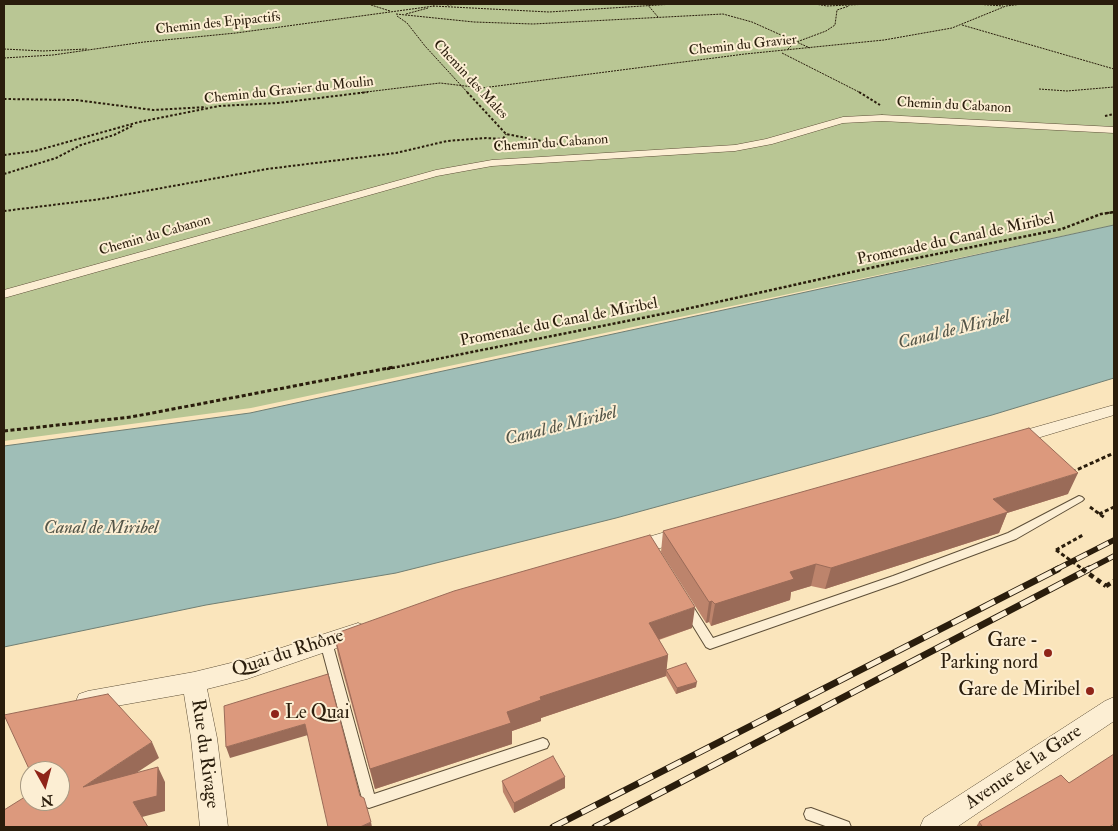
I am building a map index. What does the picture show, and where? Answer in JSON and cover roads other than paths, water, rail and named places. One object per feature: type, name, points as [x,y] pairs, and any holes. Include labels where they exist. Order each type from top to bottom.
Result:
[{"type":"street","name":"Chemin du Cabanon","points":[[4,294],[436,173],[492,163],[734,148],[768,142],[843,120],[901,119],[1114,130]]},
{"type":"street","points":[[997,444],[1114,410]]},
{"type":"street","points":[[610,555],[651,548],[704,528]]},
{"type":"street","name":"Quai du Rhône","points":[[65,706],[194,682],[247,669],[375,627]]},
{"type":"street","name":"Rue du Rivage","points":[[194,682],[204,738],[214,827]]},
{"type":"street","name":"Avenue de la Gare","points":[[934,827],[1114,708]]},
{"type":"lane","points":[[684,602],[710,644],[897,579],[1012,536],[1080,499]]},
{"type":"lane","points":[[326,642],[369,802],[543,744]]},
{"type":"lane","points":[[811,814],[844,827]]},
{"type":"water","name":"Canal de Miribel","points":[[1114,225],[1114,378],[992,415],[616,518],[396,573],[206,605],[4,647],[4,446],[250,413]]},
{"type":"railway","points":[[1055,570],[1114,540]]},
{"type":"railway","points":[[1087,570],[1114,556]]},
{"type":"railway","points":[[553,827],[1058,569]]},
{"type":"railway","points":[[595,827],[1089,569]]},
{"type":"place","name":"Gare - Parking nord","points":[[1048,653]]},
{"type":"place","name":"Gare de Miribel","points":[[1090,691]]},
{"type":"place","name":"Le Quai","points":[[275,714]]}]
